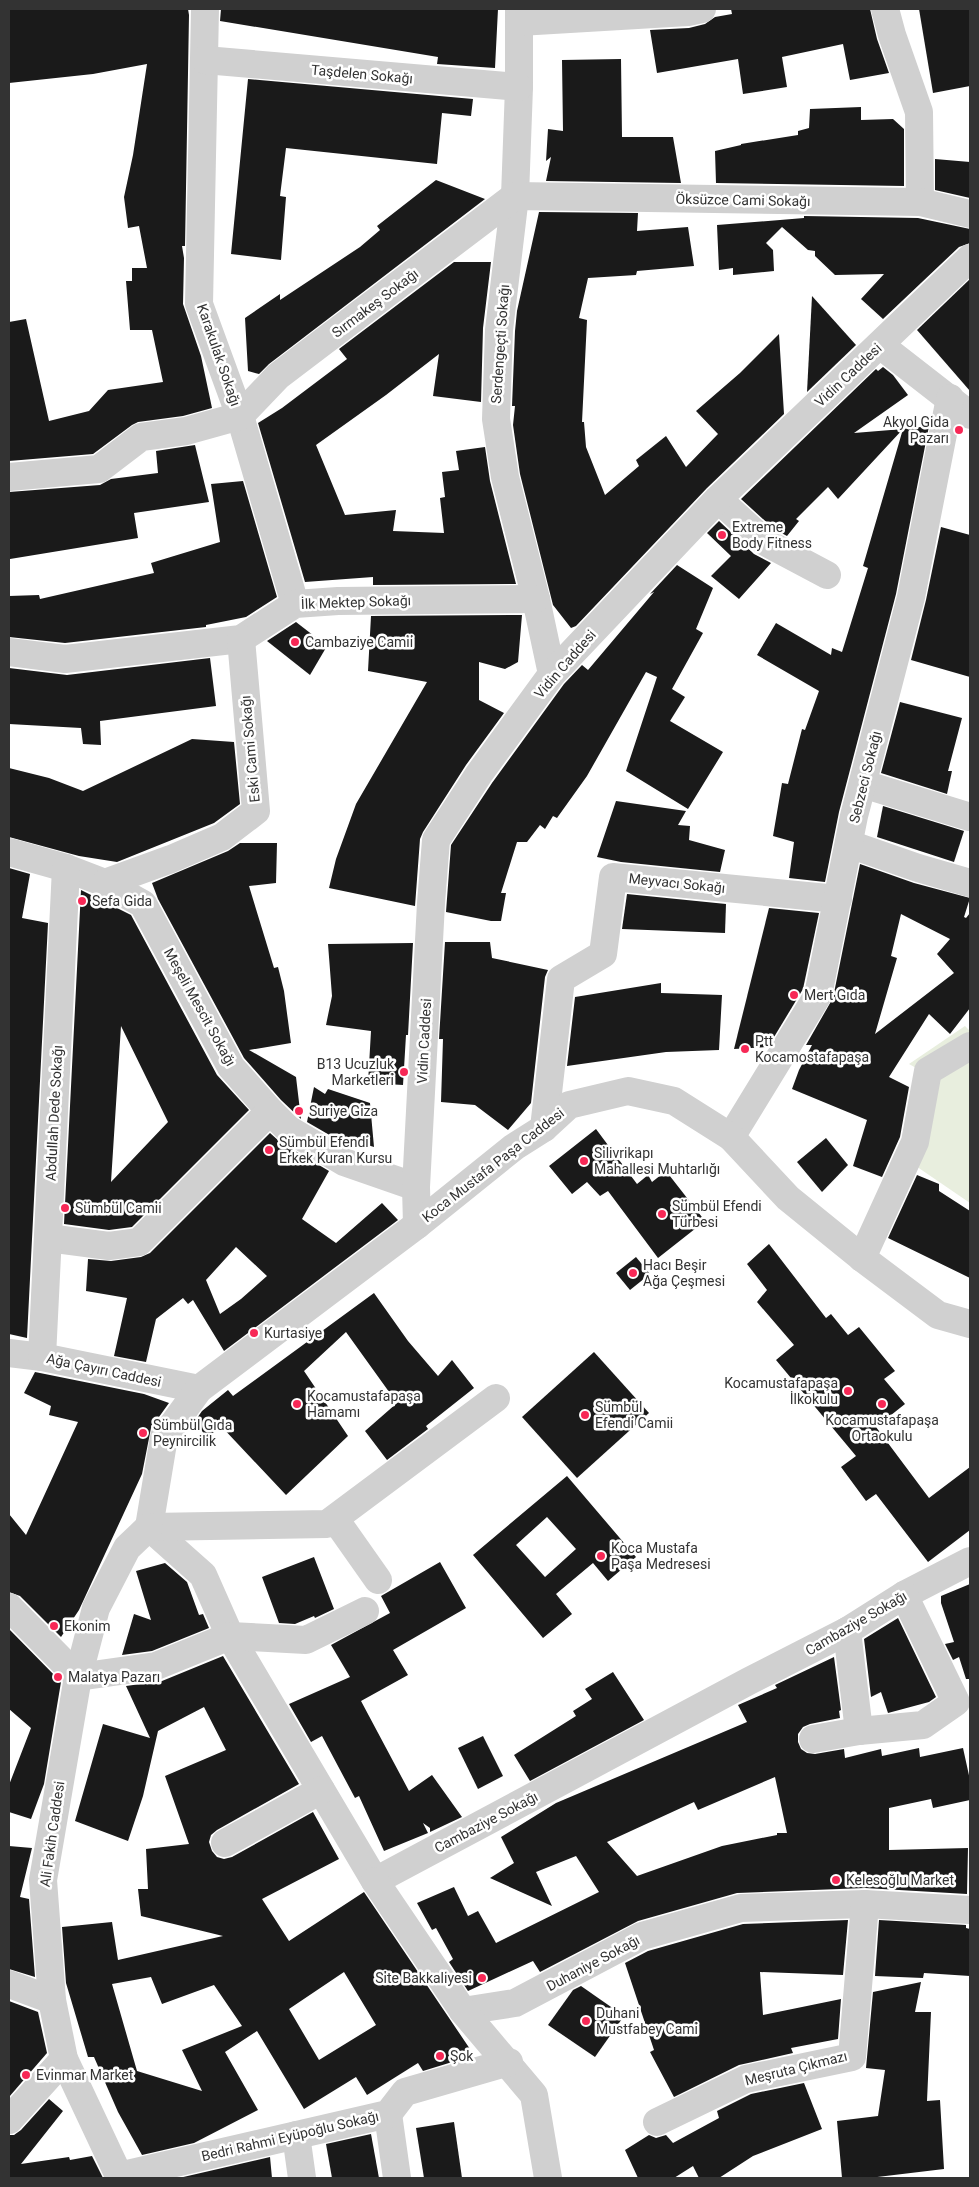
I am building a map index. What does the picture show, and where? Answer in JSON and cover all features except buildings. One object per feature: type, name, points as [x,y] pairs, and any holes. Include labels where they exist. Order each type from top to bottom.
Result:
[{"type":"street","name":"Karakulak Sokağı","points":[[206,9],[198,304],[240,416],[295,604]]},
{"type":"street","points":[[519,16],[688,12],[702,9]]},
{"type":"street","points":[[885,9],[892,35],[919,112],[920,202]]},
{"type":"street","name":"Serdengeçti Sokağı","points":[[519,16],[519,87],[515,196],[498,330],[496,419],[505,476],[536,599],[552,674]]},
{"type":"street","name":"Taşdelen Sokağı","points":[[205,60],[519,87]]},
{"type":"street","name":"Öksüzce Cami Sokağı","points":[[515,196],[920,202],[970,214]]},
{"type":"street","name":"Sırmakeş Sokağı","points":[[240,416],[278,376],[515,196]]},
{"type":"street","name":"Vidin Caddesi","points":[[417,1225],[416,1187],[436,840],[479,774],[552,674],[718,499],[970,258]]},
{"type":"street","points":[[880,345],[970,415]]},
{"type":"street","name":"Sebzeci Sokağı","points":[[731,1136],[818,995],[854,816],[911,597],[950,398]]},
{"type":"street","points":[[9,478],[99,469],[141,437],[186,431],[240,416]]},
{"type":"street","points":[[718,499],[765,542],[827,575]]},
{"type":"street","name":"İlk Mektep Sokağı","points":[[9,652],[65,659],[240,639],[295,604],[338,601],[536,599]]},
{"type":"street","name":"Eski Cami Sokağı","points":[[104,883],[171,859],[222,837],[256,811],[240,639]]},
{"type":"street","points":[[863,784],[970,817]]},
{"type":"street","points":[[849,844],[918,868],[970,883]]},
{"type":"street","name":"Meşeli Mescit Sokağı","points":[[9,852],[66,868],[104,883],[144,904],[231,1067],[270,1111],[288,1128],[344,1162],[416,1187]]},
{"type":"street","name":"Abdullah Dede Sokağı","points":[[42,1357],[66,868]]},
{"type":"street","name":"Meyvacı Sokağı","points":[[544,1128],[561,979],[604,954],[612,877],[838,899]]},
{"type":"street","points":[[862,1258],[914,1142],[928,1071],[970,1046]]},
{"type":"street","name":"Koca Mustafa Paşa Caddesi","points":[[149,1527],[164,1437],[199,1389],[417,1225],[514,1147],[544,1128],[569,1105],[628,1092],[674,1102],[731,1136],[788,1198],[862,1258],[938,1314],[970,1324]]},
{"type":"street","points":[[48,1238],[109,1246],[139,1242],[270,1111]]},
{"type":"street","name":"Ağa Çayırı Caddesi","points":[[9,1353],[42,1357],[199,1389]]},
{"type":"street","points":[[149,1527],[331,1522],[496,1398]]},
{"type":"street","points":[[331,1522],[378,1580]]},
{"type":"street","points":[[149,1527],[203,1575],[230,1636],[375,1881],[463,2011],[509,2062],[534,2094],[548,2178]]},
{"type":"street","name":"Ali Fakih Caddesi","points":[[120,2177],[64,2058],[52,2000],[43,1880],[78,1677],[96,1608],[127,1548],[149,1527]]},
{"type":"street","name":"Cambaziye Sokağı","points":[[375,1881],[749,1681],[847,1631],[904,1594],[970,1561]]},
{"type":"street","points":[[813,1739],[859,1731],[923,1725],[956,1702],[904,1594]]},
{"type":"street","points":[[9,1607],[78,1677],[156,1666],[230,1636],[306,1640],[365,1611]]},
{"type":"street","points":[[847,1631],[859,1731]]},
{"type":"street","points":[[225,1843],[321,1790]]},
{"type":"street","name":"Duhaniye Sokağı","points":[[463,2011],[516,2003],[642,1936],[740,1908],[865,1904],[970,1910]]},
{"type":"street","name":"Meşruta Çıkmazı","points":[[657,2122],[746,2079],[852,2057],[865,1904]]},
{"type":"street","points":[[9,1984],[52,2000]]},
{"type":"street","points":[[9,2120],[64,2058]]},
{"type":"street","name":"Bedri Rahmi Eyüpoğlu Sokağı","points":[[120,2177],[388,2114],[406,2092],[509,2062]]},
{"type":"street","points":[[388,2114],[397,2178]]},
{"type":"street","points":[[296,2135],[302,2178]]},
{"type":"green space","points":[[965,1026],[970,1031],[970,1203],[910,1162],[934,1078],[909,1064]]},
{"type":"place","name":"Akyol Gida Pazarı","points":[[959,430]]},
{"type":"place","name":"Extreme Body Fitness","points":[[722,535]]},
{"type":"place","name":"Cambaziye Camii","points":[[295,642]]},
{"type":"place","name":"Sefa Gida","points":[[82,901]]},
{"type":"place","name":"Mert Gıda","points":[[794,995]]},
{"type":"place","name":"Ptt Kocamostafapaşa","points":[[745,1049]]},
{"type":"place","name":"B13 Ucuzluk Marketleri","points":[[404,1072]]},
{"type":"place","name":"Suriye Giza","points":[[299,1111]]},
{"type":"place","name":"Sümbül Efendi Erkek Kuran Kursu","points":[[269,1150]]},
{"type":"place","name":"Silivrikapı Mahallesi Muhtarlığı","points":[[584,1161]]},
{"type":"place","name":"Sümbül Camii","points":[[65,1208]]},
{"type":"place","name":"Sümbül Efendi Türbesi","points":[[662,1214]]},
{"type":"place","name":"Hacı Beşir Ağa Çeşmesi","points":[[633,1273]]},
{"type":"place","name":"Kurtasiye","points":[[254,1333]]},
{"type":"place","name":"Kocamustafapaşa İlkokulu","points":[[848,1391]]},
{"type":"place","name":"Kocamustafapaşa Hamamı","points":[[297,1404]]},
{"type":"place","name":"Kocamustafapaşa Ortaokulu","points":[[882,1404]]},
{"type":"place","name":"Sümbül Efendi Camii","points":[[585,1415]]},
{"type":"place","name":"Sümbül Gıda Peynircilik","points":[[143,1433]]},
{"type":"place","name":"Koca Mustafa Paşa Medresesi","points":[[601,1556]]},
{"type":"place","name":"Ekonim","points":[[54,1626]]},
{"type":"place","name":"Malatya Pazarı","points":[[58,1677]]},
{"type":"place","name":"Kelesoğlu Market","points":[[836,1880]]},
{"type":"place","name":"Site Bakkaliyesi","points":[[482,1978]]},
{"type":"place","name":"Duhani Mustfabey Cami","points":[[586,2021]]},
{"type":"place","name":"Şok","points":[[440,2056]]},
{"type":"place","name":"Evinmar Market","points":[[26,2075]]}]
